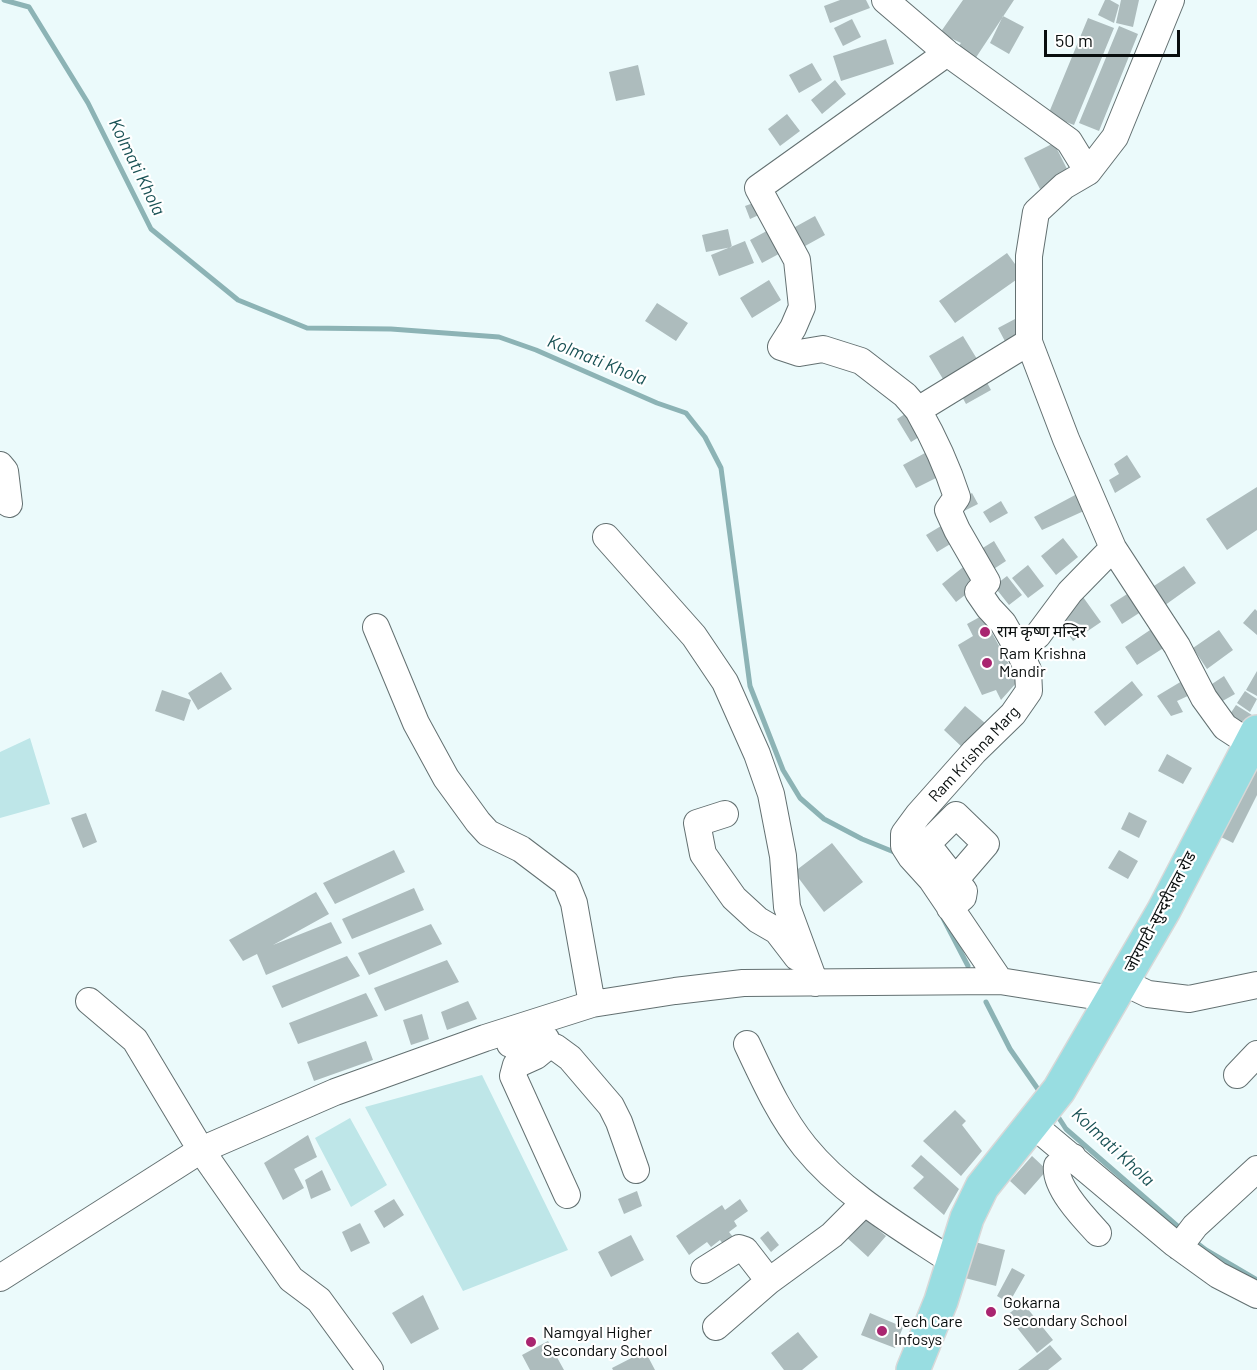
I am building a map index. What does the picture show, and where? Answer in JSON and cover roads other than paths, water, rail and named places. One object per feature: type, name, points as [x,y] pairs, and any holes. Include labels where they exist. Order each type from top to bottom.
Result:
[{"type":"main road","name":"जोरपाटी-सुन्दरीजल रोड","points":[[913,1370],[941,1301],[968,1218],[982,1187],[1059,1090],[1164,910],[1254,738]]},
{"type":"street","points":[[885,0],[947,53],[1069,141],[1088,172]]},
{"type":"street","points":[[1171,0],[1115,137],[1088,172],[1064,186],[1036,212],[1029,256],[1029,342],[1066,439],[1113,548],[1177,646],[1204,698],[1225,727],[1254,738]]},
{"type":"street","points":[[947,53],[758,188],[797,260],[802,307],[794,328],[781,347],[799,353],[823,349],[861,361],[905,395],[918,410],[938,447],[957,497],[948,510],[957,531],[987,582],[978,592],[989,609],[1003,623],[1019,651],[1038,635],[1070,592],[1113,548]]},
{"type":"street","points":[[918,410],[1029,342]]},
{"type":"street","points":[[0,465],[5,471],[9,504]]},
{"type":"street","points":[[606,537],[694,636],[725,682],[757,754],[771,794],[783,856],[787,907],[811,973]]},
{"type":"street","points":[[376,627],[416,723],[446,778],[478,822],[488,833],[521,849],[566,883],[574,903],[592,1004]]},
{"type":"street","name":"Ram Krishna Marg","points":[[1000,981],[931,879],[911,857],[904,846],[904,834],[974,752],[1013,714],[1029,691],[1028,670],[1019,651]]},
{"type":"street","points":[[725,814],[697,823],[703,854],[734,898],[759,920],[777,930],[795,956],[811,973]]},
{"type":"street","points":[[950,908],[963,897],[964,891],[955,880]]},
{"type":"street","points":[[0,1278],[201,1150],[335,1092],[485,1038],[592,1004],[811,973],[1000,981],[1118,990],[1189,999],[1257,985]]},
{"type":"street","points":[[89,1001],[135,1040],[201,1150],[291,1279],[319,1300],[370,1370]]},
{"type":"street","points":[[485,1038],[489,1046],[496,1047],[543,1037],[546,1039],[547,1047]]},
{"type":"street","points":[[747,1044],[772,1098],[806,1148],[856,1198],[953,1262]]},
{"type":"street","points":[[567,1195],[513,1077],[516,1065],[536,1056],[547,1047],[555,1047],[570,1058],[611,1106],[636,1170]]},
{"type":"street","points":[[1237,1075],[1257,1054]]},
{"type":"street","points":[[1035,1121],[1072,1157],[1186,1237],[1218,1275],[1257,1295]]},
{"type":"street","points":[[1072,1157],[1057,1166],[1056,1174],[1070,1200],[1098,1233]]},
{"type":"street","points":[[1186,1237],[1257,1169]]},
{"type":"street","points":[[716,1327],[769,1281],[832,1235],[864,1203]]},
{"type":"street","points":[[704,1270],[740,1248],[745,1250],[769,1281]]},
{"type":"waterway","name":"Kolmati Khola","points":[[4,0],[29,7],[88,103],[151,229],[238,300],[307,328],[391,329],[499,337],[536,350],[657,403],[686,413],[705,437],[721,468],[750,686],[783,770],[800,798],[824,819],[862,839],[899,854]]},
{"type":"waterway","name":"Kolmati Khola","points":[[943,918],[968,966]]},
{"type":"waterway","name":"Kolmati Khola","points":[[986,1002],[1010,1049],[1042,1095]]},
{"type":"waterway","name":"Kolmati Khola","points":[[1055,1112],[1066,1129],[1182,1230]]},
{"type":"waterway","name":"Kolmati Khola","points":[[1193,1240],[1257,1280]]},
{"type":"place","name":"राम कृष्ण मन्दिर","points":[[985,632]]},
{"type":"place","name":"Ram Krishna Mandir","points":[[987,663]]},
{"type":"place","name":"Gokarna Secondary School","points":[[991,1312]]},
{"type":"place","name":"Tech Care Infosys","points":[[882,1331]]},
{"type":"place","name":"Namgyal Higher Secondary School","points":[[531,1342]]}]
